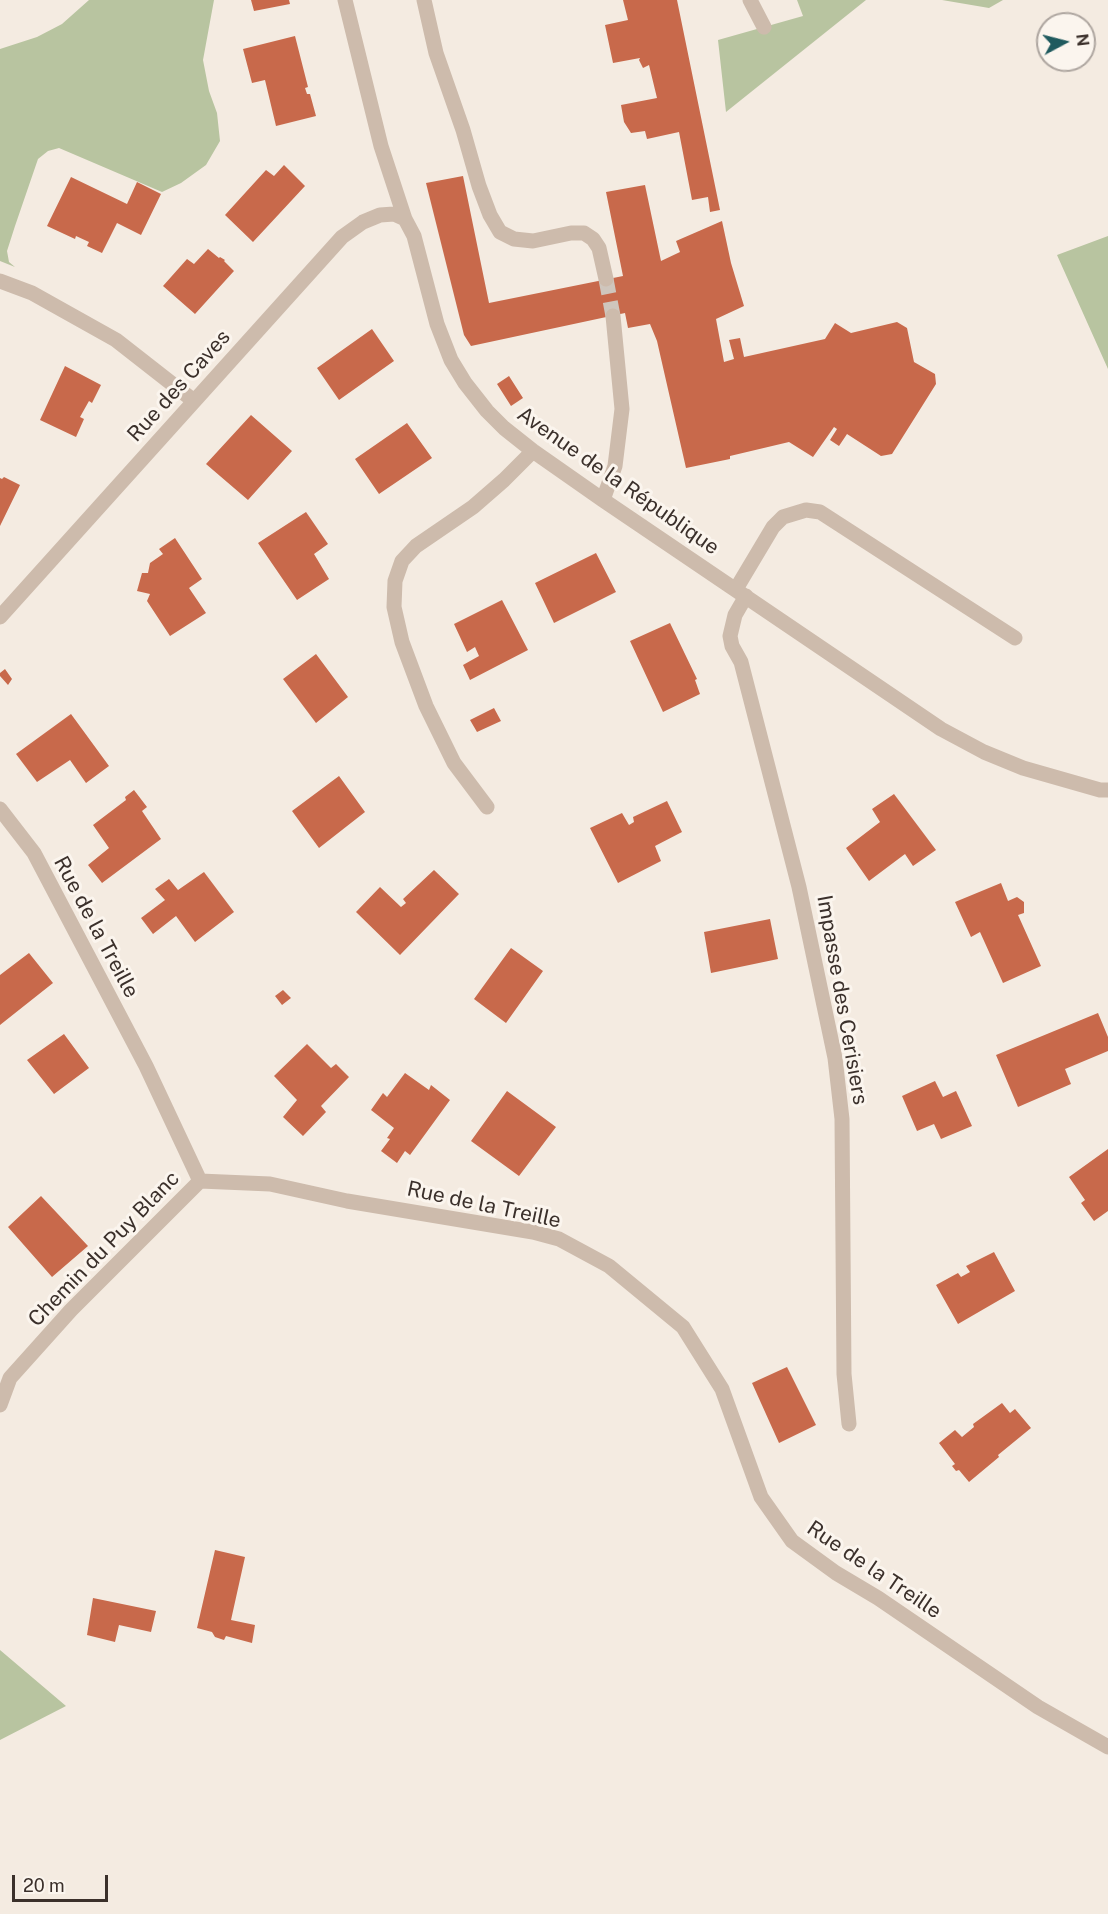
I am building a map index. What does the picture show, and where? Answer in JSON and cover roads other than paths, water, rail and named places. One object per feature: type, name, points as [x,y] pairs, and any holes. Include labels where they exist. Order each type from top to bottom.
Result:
[{"type":"street","name":"Avenue de la République","points":[[345,0],[381,146],[405,219],[414,236],[437,324],[451,360],[465,383],[487,411],[533,451],[941,729],[984,752],[1023,768],[1061,780],[1108,790]]},
{"type":"street","points":[[424,0],[436,53],[463,130],[478,186],[500,232],[514,239],[533,241],[571,233],[584,233],[593,239],[599,248],[606,279]]},
{"type":"street","points":[[750,0],[764,27]]},
{"type":"street","name":"Rue des Caves","points":[[0,617],[342,237],[363,222],[380,215],[394,214],[405,219]]},
{"type":"street","points":[[0,281],[32,293],[116,340],[194,400]]},
{"type":"street","points":[[603,500],[615,466],[620,441],[622,409],[613,316]]},
{"type":"street","points":[[487,807],[454,763],[426,706],[402,642],[394,607],[395,581],[402,561],[416,546],[473,507],[533,451]]},
{"type":"street","name":"Impasse des Cerisiers","points":[[849,1424],[844,1374],[842,1119],[835,1058],[800,887],[741,662],[732,646],[730,636],[741,593],[773,526],[783,517],[806,510],[820,512],[1015,638]]},
{"type":"street","name":"Rue de la Treille","points":[[0,808],[34,853],[146,1066],[200,1181],[270,1184],[347,1201],[533,1232],[558,1239],[609,1266],[683,1327],[722,1389],[761,1497],[792,1541],[836,1574],[878,1598],[1028,1701],[1108,1747]]},
{"type":"street","name":"Chemin du Puy Blanc","points":[[0,1405],[10,1378],[71,1310],[200,1181]]},
{"type":"tunnel","points":[[606,279],[613,316]]}]
